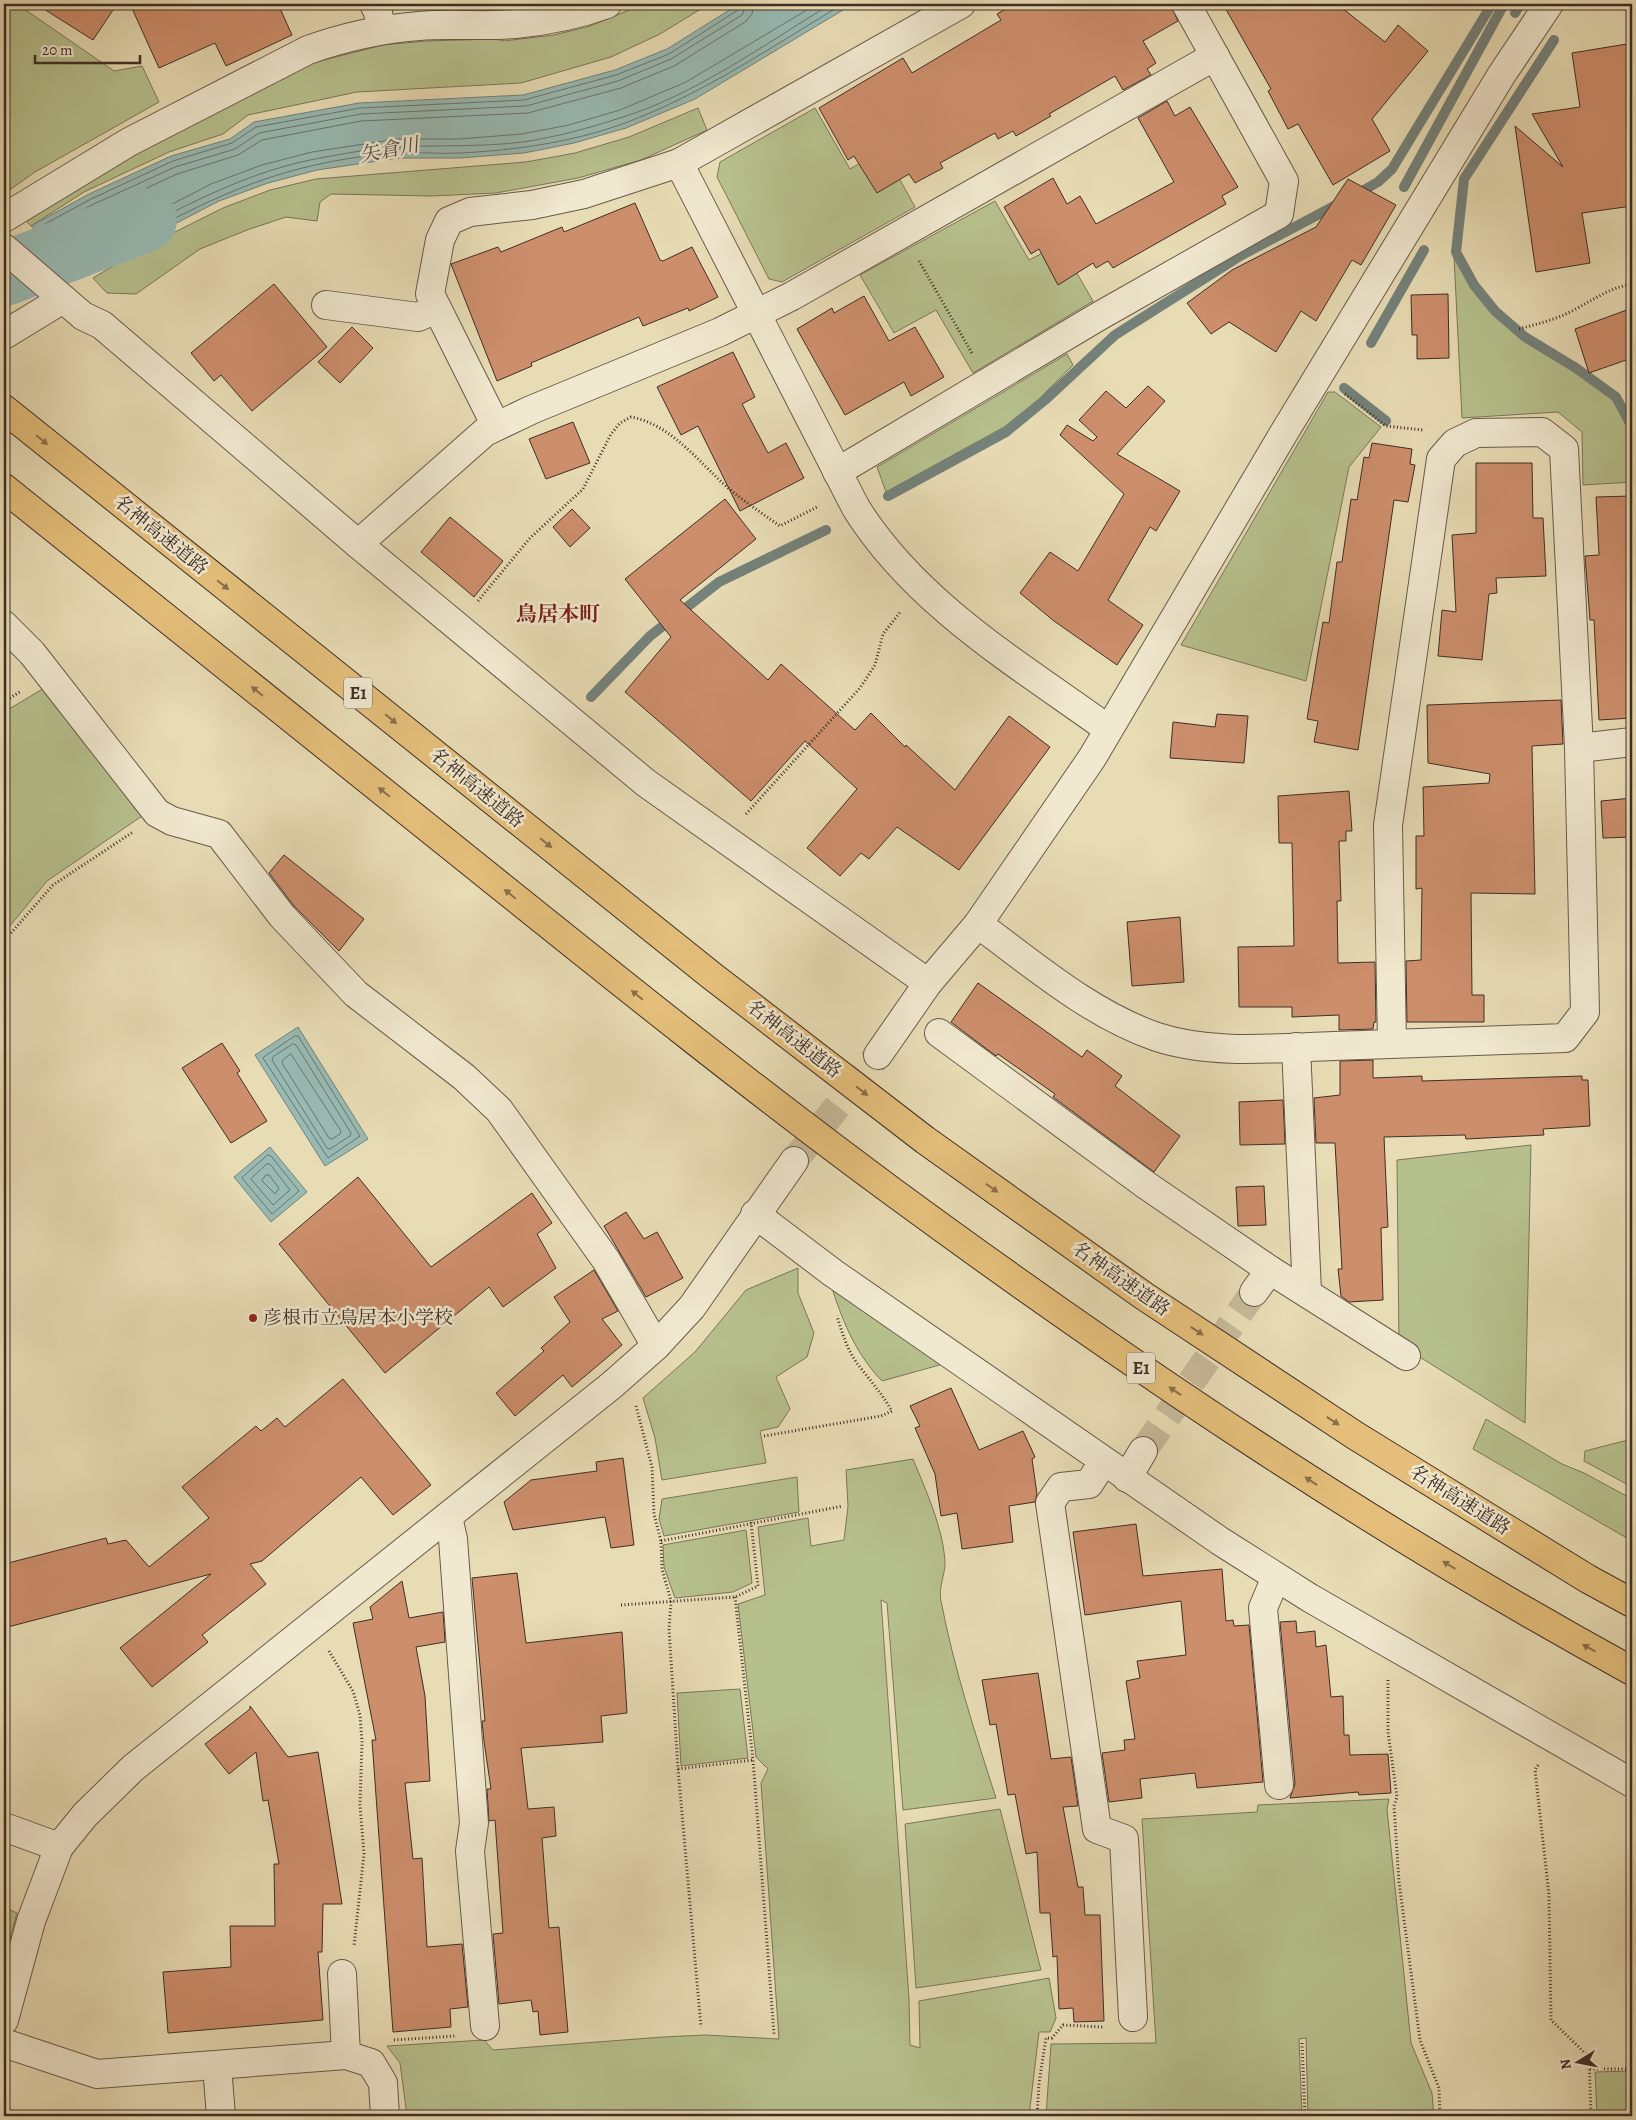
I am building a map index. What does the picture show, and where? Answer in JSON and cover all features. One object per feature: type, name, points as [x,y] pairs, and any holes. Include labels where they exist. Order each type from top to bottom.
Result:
[{"type":"highway","name":"名神高速道路","points":[[4,410],[712,976],[925,1140],[1144,1296],[1356,1436],[1588,1579],[1632,1603]]},
{"type":"highway","name":"E1","points":[[4,488],[675,1026],[890,1190],[1110,1348],[1324,1490],[1560,1632],[1632,1671]]},
{"type":"street","points":[[374,4],[378,12],[381,30]]},
{"type":"street","points":[[4,218],[121,147],[284,60],[338,39],[381,30],[420,26],[513,24],[555,20],[608,4]]},
{"type":"street","points":[[496,426],[430,294],[440,240],[449,221],[470,212],[532,206],[584,194],[679,163],[961,4]]},
{"type":"street","points":[[837,472],[1101,315],[1279,214],[1284,181],[1186,4]]},
{"type":"street","points":[[878,1055],[928,984],[978,924],[1092,758],[1108,728],[1492,91],[1550,4]]},
{"type":"street","points":[[358,544],[485,432],[758,314],[1215,56]]},
{"type":"street","points":[[679,163],[758,314],[837,472],[872,535],[915,583],[985,641],[1108,728]]},
{"type":"street","points":[[4,248],[83,316],[102,325],[358,544],[646,783],[928,984]]},
{"type":"street","points":[[4,335],[58,295]]},
{"type":"street","points":[[326,305],[418,318],[438,309]]},
{"type":"street","points":[[978,924],[1084,1000],[1117,1020],[1157,1037],[1189,1044],[1219,1048],[1296,1047],[1392,1044],[1565,1038],[1585,1012],[1579,748],[1564,449],[1542,432],[1476,433],[1455,443],[1442,458],[1388,824],[1392,1044]]},
{"type":"street","points":[[4,625],[32,652],[157,812],[172,821],[219,834],[282,916],[356,994],[464,1078],[499,1110],[606,1260],[656,1346]]},
{"type":"street","points":[[1579,748],[1632,742]]},
{"type":"street","points":[[939,1033],[1146,1185],[1270,1270],[1406,1356]]},
{"type":"street","points":[[1296,1047],[1307,1292]]},
{"type":"street","points":[[4,2020],[31,1921],[59,1847],[85,1815],[133,1768],[612,1385],[656,1346],[692,1307],[755,1214],[794,1161]]},
{"type":"street","points":[[755,1214],[833,1273],[1103,1462],[1276,1577],[1390,1645],[1632,1783]]},
{"type":"street","points":[[1254,1292],[1270,1270]]},
{"type":"street","points":[[1126,1478],[1143,1451]]},
{"type":"street","points":[[1103,1462],[1089,1484],[1061,1487],[1050,1503],[1097,1829],[1124,1839],[1133,2017]]},
{"type":"street","points":[[448,1516],[453,1539],[473,1814],[470,1851],[485,2026]]},
{"type":"street","points":[[1276,1577],[1263,1608],[1279,1785]]},
{"type":"street","points":[[4,1827],[59,1847]]},
{"type":"street","points":[[342,1974],[346,2055]]},
{"type":"street","points":[[4,2043],[97,2074],[346,2055],[371,2063],[383,2083],[384,2116]]},
{"type":"street","points":[[217,2066],[221,2116]]},
{"type":"path","points":[[917,257],[976,360]]},
{"type":"path","points":[[1519,328],[1547,322],[1572,312],[1615,287],[1632,284]]},
{"type":"path","points":[[1339,390],[1386,426],[1438,432],[1455,443]]},
{"type":"path","points":[[473,608],[530,538],[583,489],[612,434],[620,423],[632,416],[648,420],[682,444],[732,492],[780,526],[827,502]]},
{"type":"path","points":[[745,815],[860,688],[874,664],[883,634],[904,608]]},
{"type":"path","points":[[4,941],[53,885],[123,841],[157,812]]},
{"type":"path","points":[[764,1436],[881,1416],[892,1410],[878,1388],[858,1365],[844,1338],[827,1285],[833,1273]]},
{"type":"path","points":[[636,1404],[652,1468],[654,1514],[661,1541],[662,1569],[671,1601],[669,1630],[678,1769],[701,2027]]},
{"type":"path","points":[[661,1541],[751,1522],[811,1513],[842,1506]]},
{"type":"path","points":[[621,1605],[735,1597],[758,1586],[751,1522]]},
{"type":"path","points":[[735,1597],[753,1760],[774,2034]]},
{"type":"path","points":[[1390,1645],[1387,1658],[1388,1732],[1397,1797],[1394,1806],[1399,1882],[1420,2040],[1439,2088],[1440,2116]]},
{"type":"path","points":[[327,1647],[353,1691],[360,1715],[362,1742],[360,1805],[364,1854],[354,1948]]},
{"type":"path","points":[[1552,1737],[1535,1770],[1549,1895],[1551,2020],[1589,2057],[1591,2116]]},
{"type":"path","points":[[678,1769],[753,1760]]},
{"type":"path","points":[[1037,2116],[1039,2083],[1046,2038],[1052,2038],[1064,2025],[1120,2027],[1133,2017]]},
{"type":"path","points":[[386,2041],[476,2034],[485,2026]]},
{"type":"path","points":[[1302,2043],[1305,2116]]},
{"type":"path","points":[[1590,2069],[1632,2069]]},
{"type":"green space","points":[[9,4],[17,4],[114,71],[142,66],[159,102],[35,172],[4,194],[4,12]]},
{"type":"green space","points":[[644,4],[709,4],[660,34],[611,57],[521,83],[357,92],[248,115],[223,134],[169,152],[84,192],[31,226],[26,221],[130,155],[312,63],[383,45],[426,41],[495,39],[504,41],[554,35],[590,26]]},
{"type":"green space","points":[[698,108],[707,130],[641,160],[578,178],[496,193],[431,196],[331,194],[320,202],[317,221],[286,217],[247,230],[200,249],[136,294],[107,293],[93,278],[145,247],[223,208],[270,190],[316,179],[526,162],[575,153],[629,137]]},
{"type":"green space","points":[[815,108],[850,169],[883,149],[915,207],[782,282],[769,279],[717,177],[720,162]]},
{"type":"green space","points":[[995,201],[1029,260],[1060,244],[1093,301],[973,373],[936,310],[894,333],[860,275]]},
{"type":"green space","points":[[1454,256],[1472,289],[1493,314],[1524,339],[1612,397],[1632,436],[1632,482],[1583,485],[1582,432],[1558,412],[1462,418]]},
{"type":"green space","points":[[1067,354],[1073,365],[1038,400],[1004,427],[886,492],[877,467]]},
{"type":"green space","points":[[1328,392],[1335,392],[1381,427],[1349,467],[1306,681],[1181,645]]},
{"type":"green space","points":[[46,687],[145,814],[47,881],[4,933],[4,712]]},
{"type":"green space","points":[[1531,1145],[1525,1423],[1399,1344],[1397,1160]]},
{"type":"green space","points":[[798,1268],[798,1293],[814,1333],[807,1357],[776,1377],[790,1409],[778,1427],[760,1431],[766,1463],[662,1480],[655,1438],[643,1398],[695,1352],[746,1290]]},
{"type":"green space","points":[[835,1287],[943,1364],[882,1381],[865,1361],[852,1339],[833,1291]]},
{"type":"green space","points":[[1486,1419],[1562,1464],[1584,1473],[1632,1499],[1632,1541],[1473,1449]]},
{"type":"green space","points":[[1632,1439],[1632,1487],[1584,1461],[1585,1451]]},
{"type":"green space","points":[[913,1459],[933,1508],[941,1534],[945,1565],[940,1596],[946,1626],[980,1749],[996,1798],[903,1810],[887,1603],[881,1600],[909,1999],[910,2045],[920,2048],[919,2001],[1049,1978],[1056,2018],[1050,2032],[1039,2032],[1029,2116],[407,2116],[400,2063],[387,2046],[484,2040],[493,2050],[705,2035],[779,2039],[761,1783],[768,1769],[756,1757],[738,1604],[765,1595],[758,1527],[808,1518],[811,1546],[844,1540],[848,1506],[846,1470]]},
{"type":"green space","points":[[797,1477],[799,1512],[664,1536],[659,1519],[662,1499]]},
{"type":"green space","points":[[746,1530],[752,1583],[733,1592],[675,1598],[664,1567],[663,1545]]},
{"type":"green space","points":[[740,1689],[748,1758],[681,1766],[677,1693]]},
{"type":"green space","points":[[1389,1799],[1387,1809],[1411,2043],[1432,2093],[1434,2116],[1308,2116],[1306,2038],[1299,2039],[1302,2116],[1046,2116],[1051,2044],[1156,2043],[1142,1819],[1257,1812],[1258,1805]]},
{"type":"green space","points":[[1000,1809],[1041,1970],[916,1988],[905,1824]]},
{"type":"green space","points":[[4,1907],[17,1913],[4,1960]]},
{"type":"green space","points":[[1632,2071],[1632,2116],[1597,2116],[1595,2072]]},
{"type":"water","points":[[739,4],[853,4],[695,99],[626,128],[574,143],[524,153],[460,158],[398,158],[317,170],[268,183],[219,201],[86,270],[31,226],[89,194],[171,156],[230,139],[254,122],[359,103],[523,95],[615,70],[667,49]]},
{"type":"water","points":[[298,1027],[368,1139],[325,1166],[255,1055]]},
{"type":"water","points":[[270,1147],[307,1192],[271,1222],[234,1177]]},
{"type":"building","points":[[36,4],[117,4],[93,40]]},
{"type":"building","points":[[130,4],[278,4],[292,35],[226,66],[215,43],[159,68]]},
{"type":"building","points":[[1014,4],[1170,4],[1178,21],[1143,41],[1156,63],[1147,69],[1151,75],[1123,90],[1115,76],[1049,114],[1051,116],[1016,136],[1013,131],[998,139],[995,133],[940,163],[943,168],[915,183],[909,174],[877,193],[854,156],[848,160],[819,108],[903,58],[912,73],[1001,20],[997,14]]},
{"type":"building","points":[[1223,4],[1337,4],[1385,42],[1398,25],[1428,51],[1372,119],[1390,151],[1333,185],[1298,124],[1288,129],[1268,91],[1271,89]]},
{"type":"building","points":[[1627,44],[1632,79],[1632,206],[1582,213],[1590,263],[1536,272],[1515,126],[1563,167],[1532,114],[1580,107],[1572,53]]},
{"type":"building","points":[[1167,101],[1175,116],[1190,107],[1238,187],[1222,196],[1226,204],[1113,268],[1108,261],[1096,268],[1093,263],[1058,285],[1039,249],[1031,254],[1004,207],[1053,178],[1067,204],[1080,196],[1096,224],[1174,182],[1138,118]]},
{"type":"building","points":[[1348,179],[1396,205],[1361,265],[1352,260],[1316,321],[1301,311],[1276,352],[1229,322],[1211,334],[1187,303],[1232,270],[1316,227]]},
{"type":"building","points":[[635,203],[660,260],[663,261],[692,247],[718,297],[689,311],[688,308],[643,326],[639,317],[531,363],[532,366],[497,381],[451,264],[498,247],[501,252],[562,227],[564,232]]},
{"type":"building","points":[[274,284],[327,347],[252,411],[221,375],[214,381],[191,353]]},
{"type":"building","points":[[1448,294],[1449,358],[1417,359],[1417,335],[1412,335],[1411,295]]},
{"type":"building","points":[[864,296],[889,341],[915,327],[944,377],[911,396],[904,382],[845,415],[797,329],[832,308],[834,313]]},
{"type":"building","points":[[1632,308],[1632,358],[1589,373],[1575,329]]},
{"type":"building","points":[[352,327],[373,348],[340,383],[318,362]]},
{"type":"building","points":[[733,352],[755,397],[742,404],[768,453],[786,443],[804,478],[740,511],[698,426],[681,435],[657,387]]},
{"type":"building","points":[[1148,386],[1165,401],[1117,454],[1180,491],[1156,531],[1150,527],[1108,600],[1143,625],[1117,665],[1054,621],[1020,593],[1050,552],[1078,571],[1124,494],[1060,435],[1067,425],[1093,441],[1097,437],[1079,420],[1106,391],[1126,408]]},
{"type":"building","points":[[573,422],[590,463],[546,479],[529,439]]},
{"type":"building","points":[[1372,443],[1412,449],[1410,464],[1415,465],[1408,502],[1394,500],[1358,750],[1314,742],[1318,721],[1307,719],[1323,622],[1329,623],[1337,562],[1342,562],[1351,499],[1357,500],[1364,457],[1369,458]]},
{"type":"building","points":[[1476,463],[1532,463],[1533,518],[1543,518],[1546,576],[1496,578],[1497,593],[1489,594],[1482,660],[1438,656],[1442,610],[1456,612],[1452,535],[1476,533]]},
{"type":"building","points":[[1632,496],[1632,718],[1599,720],[1594,620],[1590,620],[1585,556],[1599,555],[1596,497]]},
{"type":"building","points":[[725,499],[756,539],[680,600],[768,680],[781,664],[855,730],[871,713],[905,747],[906,745],[955,790],[1009,716],[1050,747],[959,870],[897,827],[869,859],[861,853],[840,876],[807,848],[857,789],[805,741],[751,801],[625,692],[671,637],[625,579]]},
{"type":"building","points":[[572,509],[590,528],[570,547],[553,527]]},
{"type":"building","points":[[450,517],[503,561],[474,597],[421,552]]},
{"type":"building","points":[[1561,700],[1563,744],[1532,746],[1535,894],[1471,893],[1472,995],[1484,995],[1484,1022],[1407,1022],[1406,961],[1421,960],[1422,888],[1416,889],[1416,836],[1424,836],[1423,787],[1489,783],[1490,774],[1428,763],[1427,705]]},
{"type":"building","points":[[1217,714],[1248,716],[1244,763],[1170,758],[1173,722],[1215,727]]},
{"type":"building","points":[[1349,791],[1352,831],[1346,831],[1346,841],[1339,841],[1341,901],[1337,901],[1338,963],[1375,962],[1376,1022],[1374,1022],[1373,1029],[1339,1030],[1339,1015],[1292,1017],[1292,1007],[1239,1007],[1238,947],[1294,946],[1292,843],[1279,843],[1278,796]]},
{"type":"building","points":[[1632,798],[1632,837],[1603,838],[1601,801]]},
{"type":"building","points":[[284,855],[364,919],[339,951],[294,906],[269,873]]},
{"type":"building","points":[[1180,917],[1184,982],[1132,986],[1127,922]]},
{"type":"building","points":[[978,983],[1082,1057],[1087,1050],[1122,1076],[1115,1086],[1180,1136],[1154,1172],[1053,1097],[1055,1094],[998,1054],[996,1056],[951,1022]]},
{"type":"building","points":[[222,1043],[240,1071],[237,1073],[267,1121],[231,1143],[182,1068]]},
{"type":"building","points":[[1373,1060],[1373,1078],[1422,1076],[1422,1081],[1582,1076],[1582,1080],[1588,1080],[1590,1126],[1543,1129],[1544,1135],[1466,1139],[1465,1135],[1384,1137],[1388,1227],[1381,1228],[1383,1300],[1349,1302],[1341,1296],[1338,1269],[1342,1269],[1335,1143],[1316,1143],[1314,1098],[1340,1095],[1340,1061]]},
{"type":"building","points":[[1283,1100],[1285,1144],[1240,1145],[1239,1102]]},
{"type":"building","points":[[358,1177],[431,1267],[532,1193],[552,1223],[537,1234],[556,1268],[503,1307],[489,1287],[385,1373],[279,1244]]},
{"type":"building","points":[[1264,1186],[1266,1225],[1238,1226],[1236,1187]]},
{"type":"building","points":[[626,1212],[644,1239],[657,1232],[683,1278],[646,1297],[604,1226]]},
{"type":"building","points":[[594,1270],[618,1311],[602,1319],[622,1345],[572,1387],[563,1375],[515,1416],[496,1393],[544,1351],[541,1348],[570,1322],[554,1297]]},
{"type":"building","points":[[343,1379],[431,1485],[393,1515],[361,1477],[262,1561],[250,1564],[266,1584],[202,1635],[208,1642],[152,1687],[120,1648],[211,1574],[4,1628],[4,1564],[106,1538],[108,1544],[126,1540],[149,1567],[209,1518],[182,1487],[256,1426],[261,1431],[277,1418],[285,1427]]},
{"type":"building","points":[[951,1388],[979,1450],[1023,1431],[1035,1457],[1032,1459],[1037,1494],[1035,1502],[1009,1506],[1013,1542],[962,1549],[957,1513],[941,1516],[935,1474],[915,1428],[920,1426],[910,1406]]},
{"type":"building","points":[[623,1458],[634,1545],[611,1548],[605,1517],[513,1530],[504,1502],[531,1480],[597,1471],[596,1462]]},
{"type":"building","points":[[1136,1524],[1143,1576],[1222,1569],[1226,1621],[1233,1620],[1234,1626],[1249,1625],[1263,1782],[1197,1788],[1195,1773],[1140,1779],[1142,1798],[1109,1802],[1102,1753],[1125,1750],[1124,1740],[1135,1739],[1126,1681],[1140,1678],[1137,1661],[1186,1655],[1181,1601],[1085,1615],[1073,1532]]},
{"type":"building","points":[[517,1573],[526,1643],[622,1632],[627,1713],[601,1716],[603,1742],[521,1748],[528,1809],[554,1807],[556,1836],[542,1838],[549,1928],[559,1927],[568,2032],[540,2035],[538,2011],[533,2012],[531,2000],[499,2004],[493,1934],[503,1933],[495,1820],[489,1821],[487,1789],[491,1789],[482,1721],[485,1721],[472,1578]]},
{"type":"building","points":[[402,1581],[409,1618],[443,1612],[445,1642],[416,1647],[425,1696],[430,1781],[405,1783],[413,1859],[422,1858],[427,1947],[462,1944],[468,2007],[450,2009],[451,2027],[393,2032],[372,1740],[376,1740],[353,1623],[373,1619],[370,1607]]},
{"type":"building","points":[[1296,1621],[1297,1633],[1315,1631],[1316,1647],[1326,1645],[1331,1697],[1343,1696],[1344,1735],[1349,1735],[1350,1755],[1388,1754],[1391,1793],[1359,1795],[1358,1792],[1290,1798],[1295,1784],[1280,1622]]},
{"type":"building","points":[[1038,1673],[1051,1759],[1071,1757],[1078,1806],[1063,1807],[1078,1887],[1083,1887],[1085,1915],[1100,1915],[1104,2021],[1074,2022],[1073,2008],[1059,2009],[1057,1956],[1053,1957],[1050,1913],[1040,1913],[1037,1852],[1026,1854],[1015,1794],[1008,1795],[996,1724],[990,1725],[982,1680]]},
{"type":"building","points":[[250,1706],[288,1757],[318,1752],[342,1904],[323,1904],[322,1952],[318,1952],[323,2020],[168,2033],[163,1972],[231,1967],[230,1926],[275,1926],[274,1864],[279,1864],[268,1800],[263,1801],[256,1752],[229,1774],[205,1744],[250,1709]]},
{"type":"waterway","points":[[1355,195],[1378,182],[1392,169],[1492,4]]},
{"type":"waterway","points":[[1404,187],[1504,4]]},
{"type":"waterway","points":[[1515,13],[1520,4]]},
{"type":"waterway","points":[[1554,40],[1464,179],[1456,252],[1474,285],[1495,311],[1525,337],[1576,368],[1616,397],[1632,427]]},
{"type":"waterway","points":[[888,496],[1006,432],[1045,400],[1115,335],[1240,256],[1340,203]]},
{"type":"waterway","name":"矢倉川","points":[[4,274],[145,220]]},
{"type":"waterway","points":[[1371,343],[1424,250]]},
{"type":"waterway","points":[[1344,388],[1386,421]]},
{"type":"waterway","points":[[591,697],[650,636],[719,582],[826,530]]},
{"type":"tunnel","points":[[794,1161],[878,1055]]},
{"type":"tunnel","points":[[1143,1451],[1254,1292]]},
{"type":"place","name":"彦根市立鳥居本小学校","points":[[253,1318]]},
{"type":"district","name":"鳥居本町","points":[[558,614]]}]
